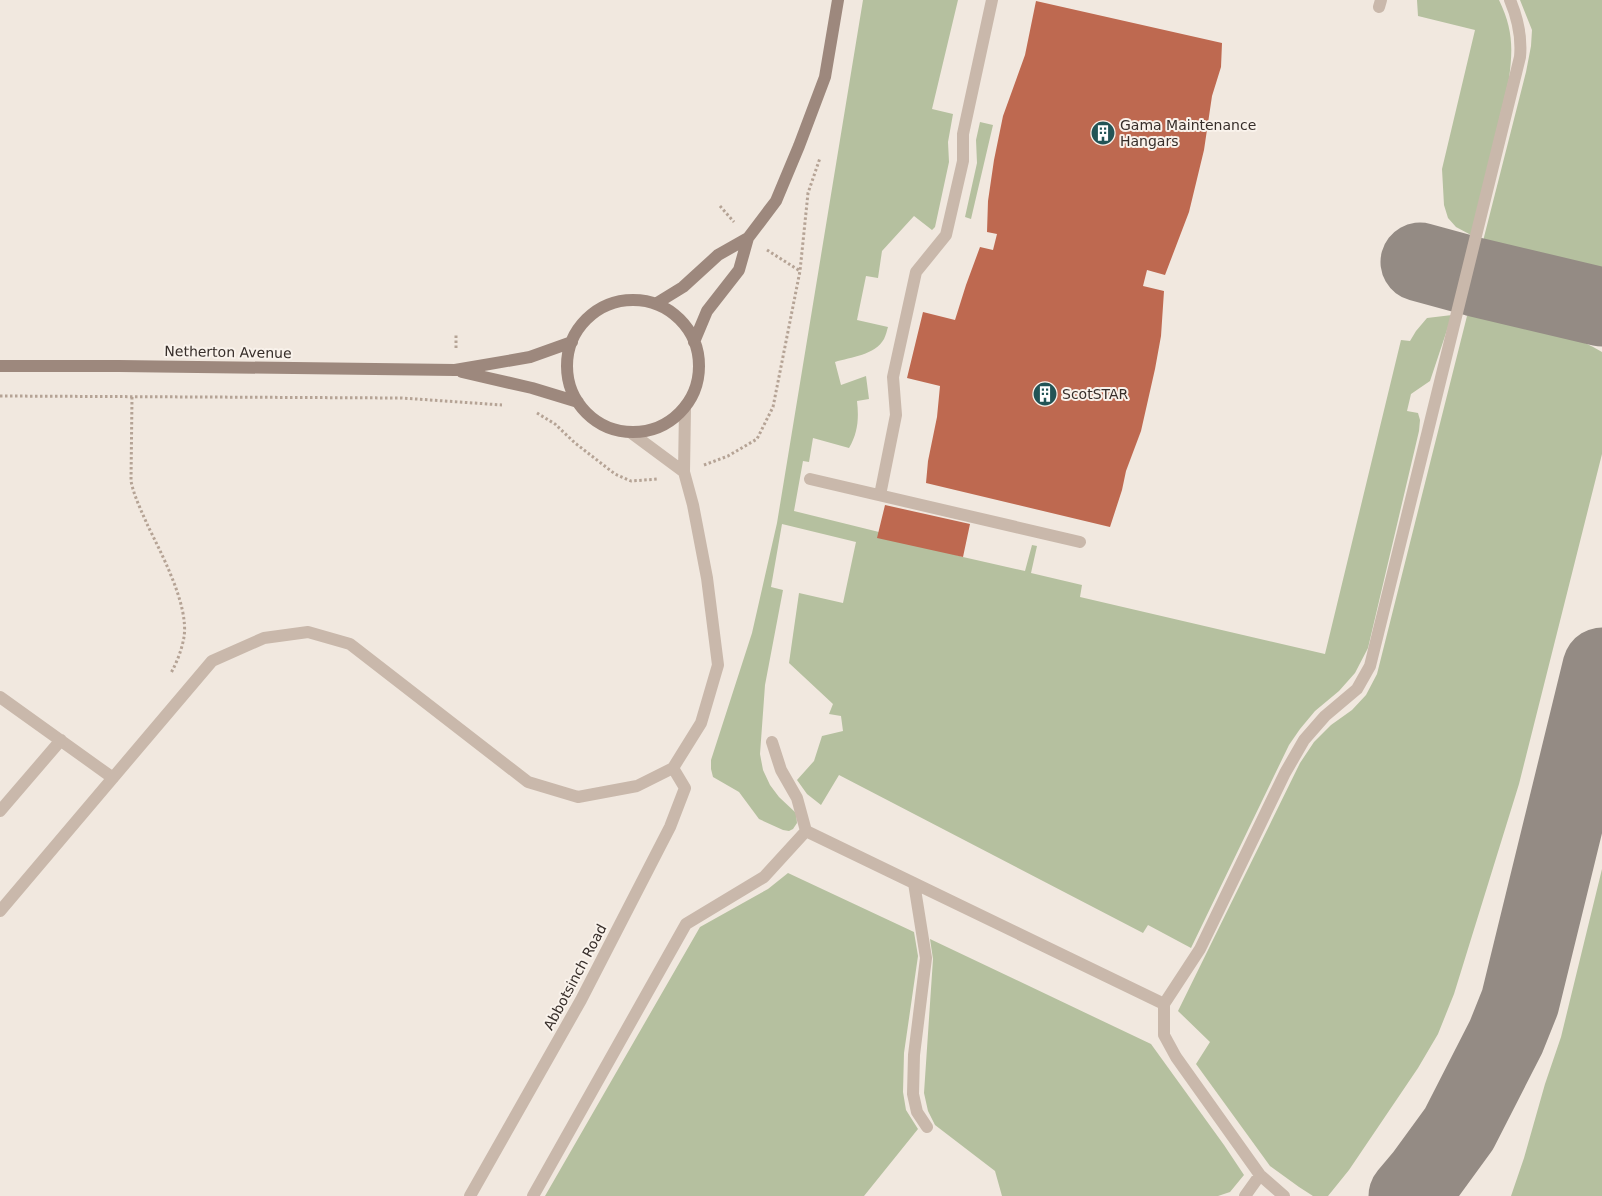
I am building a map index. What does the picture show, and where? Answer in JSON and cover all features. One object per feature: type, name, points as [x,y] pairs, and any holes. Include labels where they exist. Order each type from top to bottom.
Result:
[{"type":"street","points":[[694,342],[707,311],[739,270],[748,238],[776,201],[825,77],[838,0]]},
{"type":"street","points":[[657,303],[683,287],[718,255],[748,238]]},
{"type":"street","points":[[637,299],[657,303],[676,314],[684,323],[694,342],[700,369],[696,390],[685,408],[670,422],[651,430],[630,432],[610,428],[592,417],[578,402],[569,383],[567,362],[572,342],[582,324],[597,310],[616,302],[637,299]]},
{"type":"street","name":"Netherton Avenue","points":[[0,366],[455,370],[530,357],[572,342]]},
{"type":"street","name":"Netherton Avenue","points":[[455,370],[532,388],[578,402]]},
{"type":"lane","points":[[880,495],[896,415],[894,377],[916,272],[946,236],[962,161],[963,134],[992,0]]},
{"type":"lane","points":[[1284,1196],[1260,1175],[1176,1057],[1164,1035],[1164,1004],[1200,949],[1285,773],[1304,740],[1325,716],[1357,689],[1370,666],[1520,58],[1521,40],[1518,21],[1510,0]]},
{"type":"lane","points":[[0,912],[212,661],[264,638],[308,632],[350,644],[528,782],[578,797],[637,786],[673,768],[701,723],[718,665],[707,578],[693,505],[684,472],[685,408]]},
{"type":"lane","points":[[630,432],[684,472]]},
{"type":"lane","points":[[810,479],[1080,542]]},
{"type":"lane","points":[[0,697],[113,778]]},
{"type":"lane","points":[[0,812],[61,740]]},
{"type":"lane","points":[[772,742],[780,770],[797,798],[806,830],[1164,1004]]},
{"type":"lane","name":"Abbotsinch Road","points":[[470,1196],[581,1000],[670,827],[685,788],[673,768]]},
{"type":"lane","points":[[533,1196],[686,924],[764,877],[806,830]]},
{"type":"lane","points":[[914,883],[926,958],[914,1055],[913,1094],[917,1112],[927,1127]]},
{"type":"lane","points":[[1245,1196],[1260,1175]]},
{"type":"path","points":[[534,412],[554,424],[599,463],[615,474],[631,481],[652,480],[684,472],[728,456],[757,439],[773,407],[800,271],[808,193],[820,156]]},
{"type":"path","points":[[0,396],[402,398],[507,406]]},
{"type":"path","points":[[132,396],[131,481],[133,493],[165,561],[177,591],[183,613],[184,636],[176,664],[171,673]]},
{"type":"green space","points":[[863,0],[958,0],[932,109],[953,114],[948,142],[949,162],[935,227],[932,230],[914,216],[882,251],[878,278],[866,276],[857,320],[888,327],[884,339],[875,349],[869,352],[835,362],[841,385],[866,376],[869,399],[857,401],[857,425],[849,448],[813,438],[809,462],[803,461],[794,511],[879,532],[963,557],[1025,571],[1032,545],[1037,546],[1031,573],[1082,585],[1080,597],[1325,654],[1401,340],[1410,341],[1427,318],[1452,315],[1430,381],[1411,394],[1407,411],[1418,413],[1420,420],[1419,431],[1368,648],[1355,673],[1339,691],[1315,711],[1289,745],[1191,948],[1148,925],[1143,933],[839,775],[821,805],[807,794],[797,780],[814,761],[822,736],[843,731],[841,716],[829,714],[833,704],[789,663],[799,593],[843,603],[856,542],[782,524],[771,587],[783,590],[765,685],[760,754],[763,770],[770,785],[779,797],[796,813],[797,823],[789,831],[759,819],[739,792],[713,777],[711,760],[752,633],[777,523]]},
{"type":"green space","points":[[1417,0],[1499,0],[1507,20],[1511,39],[1509,79],[1471,235],[1456,227],[1448,218],[1444,205],[1442,169],[1475,30],[1418,16]]},
{"type":"green space","points":[[1520,0],[1602,0],[1602,269],[1505,249],[1483,241],[1531,46],[1532,30]]},
{"type":"green space","points":[[980,122],[993,125],[971,219],[965,217],[977,163],[976,140]]},
{"type":"green space","points":[[1467,316],[1481,316],[1559,333],[1602,352],[1602,454],[1519,784],[1454,994],[1438,1034],[1418,1068],[1349,1170],[1328,1196],[1313,1196],[1270,1166],[1196,1064],[1210,1042],[1178,1011],[1300,763],[1314,742],[1331,725],[1352,710],[1366,695],[1377,674]]},
{"type":"green space","points":[[1602,869],[1602,1196],[1511,1196],[1561,1037]]},
{"type":"green space","points":[[788,873],[914,932],[918,956],[904,1053],[903,1092],[906,1110],[918,1129],[864,1196],[545,1196],[700,927],[768,889]]},
{"type":"green space","points":[[930,939],[1151,1044],[1244,1175],[1230,1192],[1218,1196],[1002,1196],[995,1171],[935,1125],[928,1111],[924,1093],[933,959]]},
{"type":"building","points":[[1036,1],[1222,43],[1221,67],[1212,96],[1204,150],[1189,212],[1165,275],[1147,270],[1143,286],[1164,291],[1161,336],[1141,431],[1126,471],[1110,527],[926,483],[940,386],[907,378],[923,312],[955,320],[980,247],[993,250],[997,234],[987,232],[988,201],[994,160],[1003,116],[1025,55]]},
{"type":"building","points":[[885,505],[970,524],[963,557],[877,538]]},
{"type":"taxiway","points":[[1420,262],[1602,307]]},
{"type":"taxiway","points":[[1408,1196],[1459,1129],[1506,1037],[1520,1002],[1602,667]]},
{"type":"place","name":"Gama Maintenance Hangars","points":[[1103,133]]},
{"type":"place","name":"ScotSTAR","points":[[1045,394]]}]
